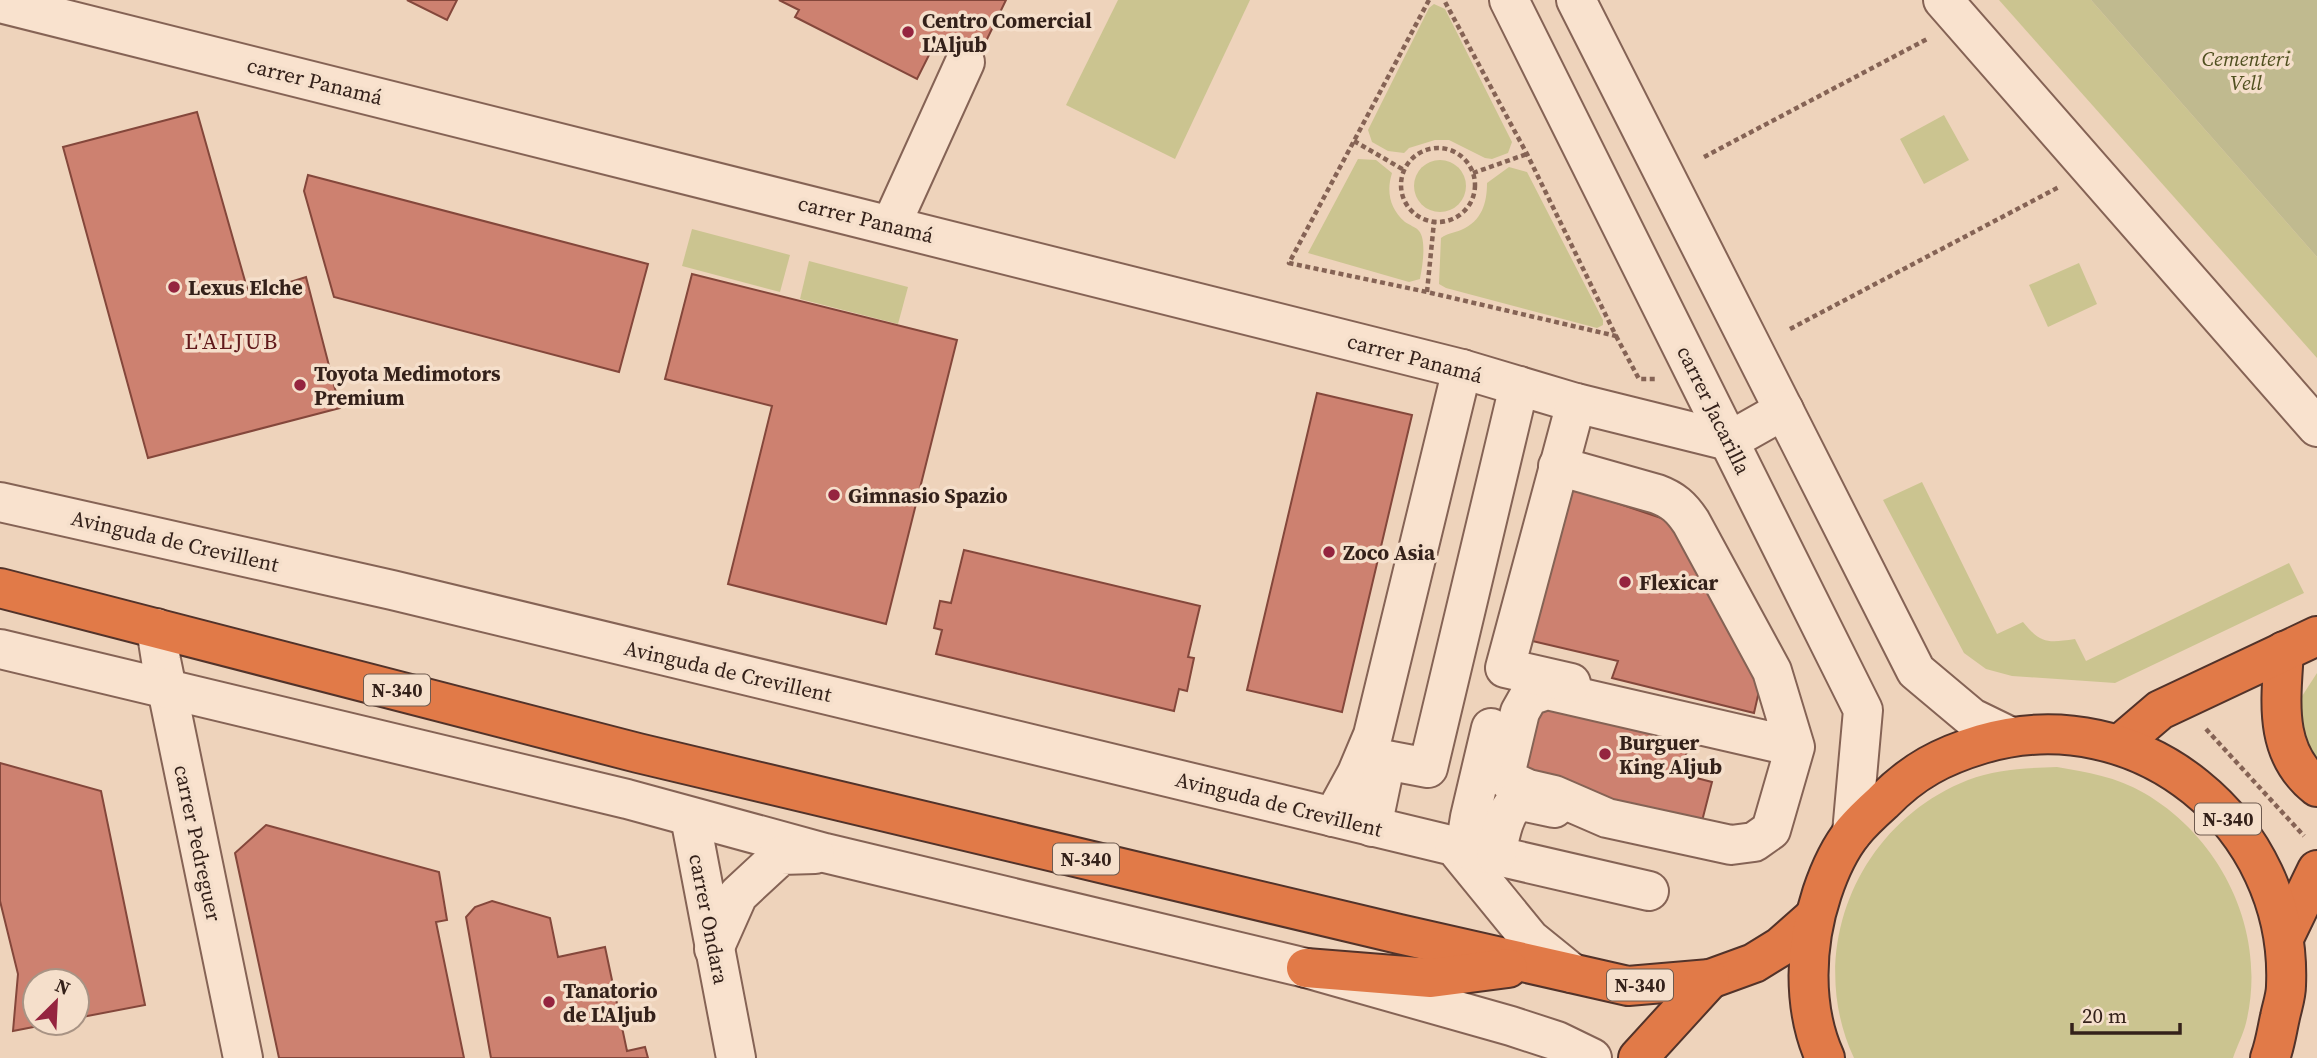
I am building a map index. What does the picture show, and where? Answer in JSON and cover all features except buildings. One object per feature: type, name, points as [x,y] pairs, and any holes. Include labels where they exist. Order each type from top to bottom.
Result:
[{"type":"highway","name":"N-340","points":[[0,588],[638,752],[1628,985],[1710,979],[1754,963],[1780,947],[1814,917]]},
{"type":"highway","points":[[2119,744],[2160,710],[2301,644]]},
{"type":"highway","points":[[2301,644],[2281,707],[2286,744],[2301,775],[2317,787]]},
{"type":"highway","name":"N-340","points":[[1825,1058],[1812,1018],[1808,964],[1814,917],[1828,875],[1852,833],[1904,780],[1953,752],[2009,736],[2065,734],[2119,744],[2165,764],[2205,793],[2244,837],[2269,883],[2284,938],[2286,988],[2270,1058]]},
{"type":"highway","name":"N-340","points":[[2284,938],[2312,855]]},
{"type":"highway","points":[[1306,968],[1431,978],[1535,965]]},
{"type":"highway","points":[[1639,1058],[1710,979]]},
{"type":"street","name":"carrer Jacarilla","points":[[1509,0],[1863,710],[1852,833]]},
{"type":"street","points":[[1576,0],[1916,671],[1972,718],[2009,736]]},
{"type":"street","name":"carrer Panamá","points":[[0,3],[1462,369],[1576,403],[1729,441]]},
{"type":"street","points":[[1952,11],[2317,427]]},
{"type":"street","points":[[891,225],[965,62]]},
{"type":"street","points":[[1333,817],[1357,774],[1373,735],[1462,369]]},
{"type":"street","points":[[1372,827],[1386,760],[1428,768],[1520,386]]},
{"type":"street","points":[[1572,973],[1530,939],[1471,850],[1480,774],[1505,668],[1576,403]]},
{"type":"street","points":[[1729,441],[1784,410]]},
{"type":"street","points":[[1444,444],[1502,458]]},
{"type":"street","points":[[1480,774],[1492,790],[1517,800],[1731,845],[1754,842],[1771,830],[1795,747],[1772,671],[1692,522],[1682,509],[1672,500],[1657,494],[1558,466]]},
{"type":"street","name":"Avinguda de Crevillent","points":[[0,502],[406,593],[1372,827],[1649,891]]},
{"type":"street","name":"carrer Pedreguer","points":[[156,628],[243,1058]]},
{"type":"street","points":[[0,649],[166,687],[681,814],[825,853],[1306,968],[1511,1026],[1560,1050],[1592,1058]]},
{"type":"street","points":[[1505,668],[1767,729],[1787,736],[1795,747]]},
{"type":"street","points":[[1607,818],[1554,795],[1528,789],[1508,780],[1506,771],[1511,743],[1520,712],[1529,696],[1547,690],[1795,747]]},
{"type":"street","points":[[638,752],[681,814]]},
{"type":"street","points":[[1471,850],[1503,824],[1510,807],[1517,800]]},
{"type":"street","name":"carrer Ondara","points":[[681,814],[714,949],[736,1058]]},
{"type":"street","points":[[714,949],[738,895],[781,855],[825,853]]},
{"type":"path","points":[[1429,0],[1289,263],[1616,336],[1527,154],[1444,0]]},
{"type":"path","points":[[1704,157],[1952,11]]},
{"type":"path","points":[[1354,141],[1404,170]]},
{"type":"path","points":[[1439,148],[1453,151],[1465,160],[1473,173],[1473,197],[1467,208],[1446,221],[1434,222],[1421,218],[1410,209],[1403,197],[1401,184],[1404,170],[1412,158],[1424,150],[1439,148]]},
{"type":"path","points":[[1473,173],[1527,154]]},
{"type":"path","points":[[1790,329],[2051,192],[2091,168]]},
{"type":"path","points":[[1427,292],[1434,222]]},
{"type":"path","points":[[2206,729],[2312,855]]},
{"type":"shaded area","points":[[1118,0],[1250,0],[1175,159],[1066,105]]},
{"type":"shaded area","points":[[1999,0],[2091,0],[2317,257],[2317,358]]},
{"type":"shaded area","points":[[1434,4],[1445,9],[1512,142],[1508,153],[1492,159],[1485,158],[1449,140],[1435,140],[1409,148],[1404,153],[1388,151],[1372,142],[1368,130],[1429,8]]},
{"type":"shaded area","points":[[1944,115],[1969,160],[1924,184],[1900,139]]},
{"type":"shaded area","points":[[1358,159],[1376,160],[1392,173],[1389,187],[1393,206],[1405,222],[1418,230],[1423,241],[1420,279],[1409,282],[1308,253]]},
{"type":"shaded area","points":[[1440,160],[1450,162],[1458,168],[1464,176],[1464,196],[1458,204],[1450,210],[1440,212],[1430,210],[1422,204],[1416,196],[1414,186],[1416,176],[1422,168],[1430,162]]},
{"type":"shaded area","points":[[1509,167],[1527,172],[1603,320],[1603,325],[1597,328],[1439,284],[1441,238],[1474,222],[1482,211],[1487,183]]},
{"type":"shaded area","points":[[692,229],[790,255],[780,292],[682,266]]},
{"type":"shaded area","points":[[809,261],[908,287],[898,324],[800,299]]},
{"type":"shaded area","points":[[2079,263],[2097,304],[2048,327],[2029,285]]},
{"type":"shaded area","points":[[1922,482],[1997,634],[2023,622],[2035,635],[2046,640],[2075,639],[2086,661],[2289,563],[2304,593],[2115,683],[2012,676],[1986,669],[1964,653],[1883,500]]},
{"type":"shaded area","points":[[2317,673],[2317,787],[2295,707]]},
{"type":"shaded area","points":[[2057,767],[2091,773],[2134,787],[2172,812],[2196,835],[2216,862],[2232,891],[2244,923],[2250,955],[2251,989],[2246,1023],[2233,1058],[1854,1058],[1840,1017],[1835,975],[1839,934],[1851,895],[1870,859],[1897,827],[1929,800],[1968,780],[2001,771]]},
{"type":"green space","name":"Cementeri Vell","points":[[2091,0],[2317,0],[2317,257]]},
{"type":"place","name":"Centro Comercial L'Aljub","points":[[908,32]]},
{"type":"place","name":"Lexus Elche","points":[[174,287]]},
{"type":"place","name":"Toyota Medimotors Premium","points":[[300,385]]},
{"type":"place","name":"Gimnasio Spazio","points":[[834,495]]},
{"type":"place","name":"Zoco Asia","points":[[1329,552]]},
{"type":"place","name":"Flexicar","points":[[1625,582]]},
{"type":"place","name":"Burguer King Aljub","points":[[1605,754]]},
{"type":"place","name":"Tanatorio de L'Aljub","points":[[549,1002]]},
{"type":"district","name":"L'ALJUB","points":[[232,341]]}]
